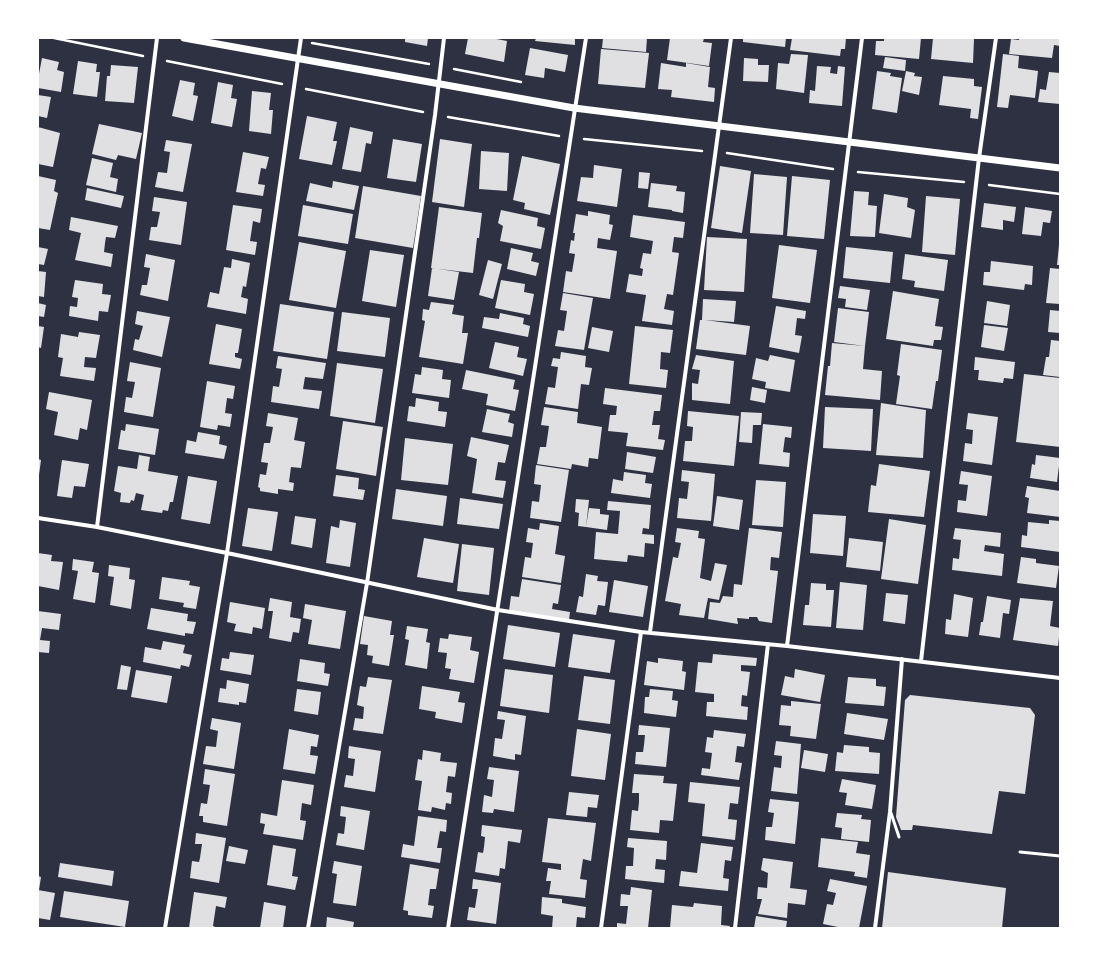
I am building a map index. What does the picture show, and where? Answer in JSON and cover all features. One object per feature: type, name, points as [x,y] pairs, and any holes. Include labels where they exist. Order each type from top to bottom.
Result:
[{"type":"street","points":[[97,527],[157,38]]},
{"type":"street","points":[[184,38],[574,108],[1060,168]]},
{"type":"street","points":[[308,928],[367,583],[435,114],[444,38]]},
{"type":"street","points":[[448,928],[586,38]]},
{"type":"street","points":[[650,632],[731,38]]},
{"type":"street","points":[[787,646],[862,38]]},
{"type":"street","points":[[921,661],[979,158],[996,38]]},
{"type":"street","points":[[165,928],[228,553],[301,40]]},
{"type":"street","points":[[38,518],[97,527],[228,553],[498,610],[641,632],[787,646],[1060,678]]},
{"type":"street","points":[[601,928],[641,632]]},
{"type":"street","points":[[735,928],[768,644]]},
{"type":"street","points":[[875,928],[890,812],[902,659]]},
{"type":"lane","points":[[890,812],[899,837]]},
{"type":"lane","points":[[1020,852],[1060,856]]},
{"type":"path","points":[[54,38],[435,114],[570,138],[715,152],[845,170],[1060,194]]},
{"type":"path","points":[[301,40],[523,82]]},
{"type":"building","points":[[405,38],[428,38],[427,46],[405,42]]},
{"type":"building","points":[[468,38],[491,38],[507,41],[504,62],[465,54]]},
{"type":"building","points":[[536,38],[575,38],[575,45],[535,41]]},
{"type":"building","points":[[603,38],[647,38],[646,52],[602,48]]},
{"type":"building","points":[[670,38],[704,38],[703,42],[712,43],[709,66],[667,60]]},
{"type":"building","points":[[743,38],[786,38],[785,47],[743,42]]},
{"type":"building","points":[[792,38],[846,38],[845,49],[841,49],[840,56],[790,50]]},
{"type":"building","points":[[884,38],[921,38],[919,59],[875,55],[876,41],[884,41]]},
{"type":"building","points":[[933,38],[974,39],[973,63],[931,59]]},
{"type":"building","points":[[1019,38],[1060,38],[1060,46],[1054,45],[1052,58],[1009,54],[1011,39],[1019,40]]},
{"type":"building","points":[[530,48],[568,55],[565,72],[545,68],[544,78],[525,75]]},
{"type":"building","points":[[601,49],[649,53],[645,88],[598,84]]},
{"type":"building","points":[[791,54],[808,55],[804,93],[776,89],[778,63],[789,64]]},
{"type":"building","points":[[1003,54],[1019,56],[1018,68],[1038,71],[1035,98],[1010,95],[1008,108],[997,107]]},
{"type":"building","points":[[885,57],[906,60],[905,71],[883,68]]},
{"type":"building","points":[[42,58],[59,62],[57,70],[64,72],[61,92],[38,88]]},
{"type":"building","points":[[744,58],[758,59],[758,65],[769,65],[768,82],[743,81]]},
{"type":"building","points":[[78,61],[97,64],[96,72],[100,72],[97,97],[73,94]]},
{"type":"building","points":[[661,63],[686,67],[686,63],[710,67],[708,87],[715,88],[714,102],[671,97],[672,90],[658,89]]},
{"type":"building","points":[[111,65],[138,67],[134,103],[105,101],[107,76],[110,76]]},
{"type":"building","points":[[817,66],[831,67],[830,73],[837,74],[838,66],[845,67],[842,106],[809,103],[810,90],[815,91]]},
{"type":"building","points":[[877,71],[891,73],[890,76],[902,78],[897,113],[872,109]]},
{"type":"building","points":[[906,71],[915,73],[914,76],[922,77],[919,95],[902,91]]},
{"type":"building","points":[[1049,72],[1060,73],[1060,104],[1038,102],[1040,89],[1046,90]]},
{"type":"building","points":[[943,76],[974,79],[974,86],[982,87],[978,119],[970,118],[971,109],[939,105]]},
{"type":"building","points":[[180,80],[195,83],[193,95],[198,96],[193,121],[172,116]]},
{"type":"building","points":[[218,82],[233,85],[231,98],[237,99],[232,127],[211,123]]},
{"type":"building","points":[[252,91],[271,93],[269,110],[273,110],[271,134],[249,131]]},
{"type":"building","points":[[38,95],[51,97],[47,118],[38,116]]},
{"type":"building","points":[[307,116],[337,122],[333,141],[337,141],[332,165],[299,159]]},
{"type":"building","points":[[99,124],[142,133],[136,159],[118,155],[116,160],[92,154]]},
{"type":"building","points":[[38,127],[60,133],[53,167],[38,164]]},
{"type":"building","points":[[350,127],[373,132],[371,144],[366,143],[361,172],[342,169]]},
{"type":"building","points":[[393,139],[422,144],[416,182],[387,178]]},
{"type":"building","points":[[440,139],[472,144],[464,207],[432,202]]},
{"type":"building","points":[[166,140],[192,144],[183,192],[155,187],[158,172],[167,173],[170,152],[164,151]]},
{"type":"building","points":[[481,151],[509,153],[507,191],[479,189]]},
{"type":"building","points":[[243,152],[269,157],[266,169],[261,168],[258,184],[265,185],[263,196],[236,192]]},
{"type":"building","points":[[522,156],[560,164],[550,215],[524,209],[525,203],[513,200]]},
{"type":"building","points":[[92,158],[113,163],[110,177],[118,179],[116,192],[86,185]]},
{"type":"building","points":[[594,165],[622,169],[617,207],[577,201],[581,177],[593,178]]},
{"type":"building","points":[[720,166],[751,171],[742,233],[711,228]]},
{"type":"building","points":[[639,172],[650,173],[648,189],[638,188]]},
{"type":"building","points":[[754,174],[787,177],[783,235],[750,233]]},
{"type":"building","points":[[38,176],[56,180],[54,191],[58,193],[50,230],[38,228]]},
{"type":"building","points":[[792,176],[830,180],[824,239],[787,236]]},
{"type":"building","points":[[333,181],[359,186],[354,210],[306,201],[310,183],[332,188]]},
{"type":"building","points":[[651,183],[677,186],[676,191],[685,192],[683,213],[648,207]]},
{"type":"building","points":[[363,186],[421,196],[413,248],[355,238]]},
{"type":"building","points":[[87,188],[124,196],[121,208],[85,200]]},
{"type":"building","points":[[854,191],[869,192],[868,205],[877,206],[875,237],[850,236]]},
{"type":"building","points":[[884,194],[908,198],[907,207],[915,210],[911,238],[879,233]]},
{"type":"building","points":[[926,196],[960,199],[955,255],[922,252]]},
{"type":"building","points":[[154,197],[187,202],[181,245],[149,240],[151,227],[157,227],[160,212],[152,211]]},
{"type":"building","points":[[984,203],[1016,207],[1014,222],[1003,220],[1003,230],[981,227]]},
{"type":"building","points":[[233,205],[262,209],[260,223],[253,221],[250,241],[257,242],[255,255],[226,250]]},
{"type":"building","points":[[303,205],[353,214],[348,244],[298,236]]},
{"type":"building","points":[[439,207],[482,213],[479,238],[477,238],[473,273],[431,268]]},
{"type":"building","points":[[1025,207],[1052,211],[1050,223],[1043,222],[1041,236],[1022,234]]},
{"type":"building","points":[[501,210],[538,218],[537,226],[545,228],[541,249],[500,241],[503,226],[498,223]]},
{"type":"building","points":[[588,211],[610,215],[609,224],[613,225],[610,240],[598,238],[597,248],[617,251],[610,299],[563,292],[566,271],[572,272],[575,254],[569,253],[571,240],[574,241],[575,233],[573,233],[576,214],[588,216]]},
{"type":"building","points":[[633,215],[685,222],[683,238],[674,237],[672,252],[679,253],[673,295],[667,294],[664,309],[674,311],[672,325],[642,321],[646,295],[626,292],[629,274],[642,276],[643,269],[640,268],[643,253],[651,254],[653,241],[630,237]]},
{"type":"building","points":[[71,217],[118,226],[115,238],[106,237],[104,252],[113,254],[111,267],[75,260],[81,233],[69,230]]},
{"type":"building","points":[[707,237],[747,239],[744,292],[704,290]]},
{"type":"building","points":[[299,242],[346,251],[336,308],[289,300]]},
{"type":"building","points":[[779,245],[817,250],[810,303],[772,298]]},
{"type":"building","points":[[1059,245],[1060,265],[1057,265]]},
{"type":"building","points":[[38,247],[48,249],[44,265],[38,264]]},
{"type":"building","points":[[846,247],[893,252],[890,283],[843,278]]},
{"type":"building","points":[[511,248],[533,253],[531,261],[539,263],[536,276],[507,269]]},
{"type":"building","points":[[370,250],[404,255],[396,307],[362,301]]},
{"type":"building","points":[[146,254],[175,260],[168,301],[140,295],[142,285],[147,285],[150,268],[144,267]]},
{"type":"building","points":[[905,254],[948,260],[944,291],[914,287],[915,281],[902,279]]},
{"type":"building","points":[[232,259],[250,263],[246,287],[243,286],[241,297],[248,299],[246,314],[207,307],[210,292],[219,294],[224,267],[231,268]]},
{"type":"building","points":[[488,260],[502,264],[493,299],[479,295]]},
{"type":"building","points":[[991,261],[1033,266],[1032,285],[1025,284],[1024,290],[983,285],[984,272],[990,272]]},
{"type":"building","points":[[432,268],[459,272],[454,300],[428,296]]},
{"type":"building","points":[[1050,268],[1060,269],[1060,304],[1046,303]]},
{"type":"building","points":[[38,271],[46,272],[44,297],[38,296]]},
{"type":"building","points":[[75,280],[103,284],[102,294],[111,295],[108,312],[99,311],[98,321],[69,316],[70,306],[77,307],[78,298],[72,297]]},
{"type":"building","points":[[501,280],[525,284],[524,292],[534,294],[530,315],[495,308]]},
{"type":"building","points":[[840,286],[870,290],[867,310],[845,307],[846,299],[838,298]]},
{"type":"building","points":[[893,291],[939,299],[935,326],[943,327],[941,340],[934,340],[933,346],[886,339]]},
{"type":"building","points":[[563,293],[593,298],[584,350],[555,346],[558,330],[564,331],[567,311],[560,310]]},
{"type":"building","points":[[703,299],[736,301],[734,322],[705,320],[750,326],[746,355],[696,349],[700,320],[702,320]]},
{"type":"building","points":[[987,301],[1010,305],[1007,326],[984,323]]},
{"type":"building","points":[[431,302],[454,305],[452,314],[464,316],[462,333],[468,333],[463,364],[419,357],[425,321],[422,320],[423,309],[429,310]]},
{"type":"building","points":[[38,303],[46,305],[44,317],[38,316]]},
{"type":"building","points":[[280,304],[334,312],[327,359],[273,351]]},
{"type":"building","points":[[776,306],[806,311],[805,319],[797,318],[795,335],[802,336],[799,353],[769,347]]},
{"type":"building","points":[[838,308],[869,312],[865,346],[834,342]]},
{"type":"building","points":[[1050,310],[1060,311],[1060,333],[1048,332]]},
{"type":"building","points":[[137,311],[170,317],[162,357],[133,350],[135,339],[139,340],[143,326],[135,324]]},
{"type":"building","points":[[342,312],[390,318],[385,357],[337,351]]},
{"type":"building","points":[[500,313],[524,318],[523,324],[530,326],[528,337],[482,328],[484,317],[499,319]]},
{"type":"building","points":[[216,324],[242,329],[238,353],[235,353],[235,357],[242,359],[240,369],[209,364]]},
{"type":"building","points":[[984,325],[1008,328],[1004,351],[981,347]]},
{"type":"building","points":[[38,326],[44,327],[41,348],[38,347]]},
{"type":"building","points":[[635,326],[673,330],[670,353],[661,352],[660,369],[668,370],[666,388],[629,384]]},
{"type":"building","points":[[592,327],[613,331],[609,352],[588,348]]},
{"type":"building","points":[[79,332],[100,335],[96,358],[85,357],[84,367],[96,368],[94,381],[60,376],[63,358],[58,357],[61,334],[78,337]]},
{"type":"building","points":[[1051,340],[1060,341],[1060,377],[1043,375],[1046,357],[1049,357]]},
{"type":"building","points":[[495,342],[519,347],[517,357],[527,359],[523,376],[489,368]]},
{"type":"building","points":[[832,343],[865,346],[863,369],[882,371],[880,400],[825,395]]},
{"type":"building","points":[[901,344],[942,350],[938,381],[936,381],[932,409],[896,404],[900,376],[897,375]]},
{"type":"building","points":[[561,352],[586,356],[585,367],[592,368],[589,385],[581,384],[578,409],[545,404],[548,387],[555,388],[558,367],[551,366],[553,358],[560,359]]},
{"type":"building","points":[[696,355],[734,361],[730,404],[692,400],[692,383],[698,384],[700,370],[692,369]]},
{"type":"building","points":[[770,355],[795,360],[790,392],[765,388],[766,382],[752,379],[756,358],[768,361]]},
{"type":"building","points":[[278,356],[326,363],[323,379],[305,377],[303,389],[322,391],[319,409],[271,402],[273,386],[279,387],[282,369],[276,368]]},
{"type":"building","points":[[975,357],[1015,362],[1013,379],[1004,378],[1003,383],[978,380],[979,370],[974,370]]},
{"type":"building","points":[[130,362],[161,368],[153,417],[124,412],[126,397],[132,398],[135,382],[127,381]]},
{"type":"building","points":[[337,363],[383,369],[375,423],[330,416]]},
{"type":"building","points":[[422,367],[443,370],[442,379],[451,380],[449,398],[412,393],[415,374],[421,375]]},
{"type":"building","points":[[466,370],[515,380],[513,389],[519,390],[515,411],[486,405],[488,394],[462,389]]},
{"type":"building","points":[[1024,374],[1060,378],[1060,447],[1016,442]]},
{"type":"building","points":[[207,381],[235,386],[233,399],[227,398],[225,413],[232,414],[230,427],[218,425],[217,430],[200,427]]},
{"type":"building","points":[[752,387],[767,390],[765,403],[750,400]]},
{"type":"building","points":[[605,388],[662,395],[660,411],[654,411],[652,425],[660,425],[658,439],[665,440],[663,450],[626,446],[628,433],[608,431],[610,415],[616,415],[617,406],[603,404]]},
{"type":"building","points":[[49,392],[92,400],[87,430],[80,428],[78,440],[54,435],[58,412],[46,409]]},
{"type":"building","points":[[416,398],[439,402],[438,411],[447,412],[445,427],[407,421],[409,406],[415,407]]},
{"type":"building","points":[[881,403],[926,410],[923,458],[876,455]]},
{"type":"building","points":[[544,407],[578,412],[577,423],[602,427],[598,459],[589,458],[588,467],[572,464],[571,469],[537,464],[540,447],[546,447],[549,426],[541,425]]},
{"type":"building","points":[[825,407],[873,409],[871,451],[823,448]]},
{"type":"building","points":[[487,409],[510,414],[508,422],[514,424],[512,437],[482,432]]},
{"type":"building","points":[[688,411],[739,416],[734,466],[683,461],[685,441],[692,441],[693,427],[687,426]]},
{"type":"building","points":[[741,412],[762,413],[761,425],[753,425],[752,443],[739,442]]},
{"type":"building","points":[[268,413],[298,418],[294,440],[305,442],[301,468],[291,467],[289,482],[294,483],[293,491],[278,489],[278,494],[260,491],[260,488],[258,487],[260,474],[266,475],[268,463],[261,462],[264,443],[270,443],[273,427],[266,426]]},
{"type":"building","points":[[968,413],[998,417],[992,465],[963,461],[965,443],[972,444],[973,430],[966,429]]},
{"type":"building","points":[[343,421],[383,427],[376,476],[336,469]]},
{"type":"building","points":[[126,424],[159,429],[155,455],[118,449],[121,430],[125,431]]},
{"type":"building","points":[[763,424],[792,427],[791,438],[785,437],[783,452],[790,453],[789,467],[759,464]]},
{"type":"building","points":[[198,432],[220,436],[219,444],[227,446],[224,459],[185,453],[187,440],[196,442]]},
{"type":"building","points":[[471,437],[509,445],[505,463],[498,462],[495,480],[506,481],[503,498],[472,493],[477,459],[467,456]]},
{"type":"building","points":[[405,438],[453,444],[448,485],[401,480]]},
{"type":"building","points":[[627,452],[656,457],[653,473],[625,469]]},
{"type":"building","points":[[139,455],[150,457],[148,471],[178,476],[173,502],[170,502],[168,511],[163,510],[162,513],[141,510],[144,495],[136,493],[134,501],[131,500],[130,503],[120,502],[121,493],[114,491],[118,466],[137,469]]},
{"type":"building","points":[[1036,455],[1060,458],[1057,482],[1030,478],[1032,464],[1035,465]]},
{"type":"building","points":[[38,459],[41,460],[39,475],[38,475]]},
{"type":"building","points":[[62,460],[89,464],[85,487],[74,486],[72,498],[57,496]]},
{"type":"building","points":[[879,464],[930,471],[924,517],[868,512],[871,485],[876,486]]},
{"type":"building","points":[[536,465],[569,470],[561,522],[530,518],[532,501],[539,502],[541,485],[534,484]]},
{"type":"building","points":[[682,470],[715,474],[711,521],[677,518],[679,498],[687,499],[689,482],[681,481]]},
{"type":"building","points":[[961,471],[992,476],[987,516],[957,512],[958,500],[966,501],[968,485],[959,484]]},
{"type":"building","points":[[624,472],[646,475],[645,483],[652,484],[650,498],[611,493],[613,479],[623,481]]},
{"type":"building","points":[[336,475],[359,478],[358,489],[365,490],[363,500],[333,496]]},
{"type":"building","points":[[188,476],[217,481],[210,524],[181,519]]},
{"type":"building","points":[[756,480],[786,482],[783,527],[752,525]]},
{"type":"building","points":[[1027,486],[1060,491],[1060,517],[1027,513],[1029,498],[1025,497]]},
{"type":"building","points":[[396,489],[447,496],[443,526],[392,519]]},
{"type":"building","points":[[717,496],[743,500],[739,530],[713,526]]},
{"type":"building","points":[[460,498],[503,504],[499,529],[457,524]]},
{"type":"building","points":[[576,499],[589,500],[586,527],[578,526],[579,513],[575,512]]},
{"type":"building","points":[[608,501],[651,505],[649,529],[643,528],[642,534],[654,535],[654,544],[645,543],[644,557],[628,555],[627,562],[594,559],[596,532],[618,534],[620,511],[607,510]]},
{"type":"building","points":[[248,508],[278,512],[272,551],[242,546]]},
{"type":"building","points":[[589,508],[600,509],[600,514],[609,515],[607,530],[586,527]]},
{"type":"building","points":[[813,514],[846,516],[843,556],[810,553]]},
{"type":"building","points":[[295,516],[316,519],[312,548],[291,544]]},
{"type":"building","points":[[889,519],[926,525],[918,584],[881,579]]},
{"type":"building","points":[[340,520],[356,523],[350,567],[326,563],[331,526],[339,528]]},
{"type":"building","points":[[1049,520],[1060,521],[1060,552],[1021,547],[1022,535],[1027,536],[1028,522],[1049,524]]},
{"type":"building","points":[[540,523],[559,526],[555,554],[565,556],[561,583],[522,577],[525,557],[531,558],[533,543],[526,542],[528,528],[539,530]]},
{"type":"building","points":[[677,528],[699,531],[698,538],[705,539],[700,578],[711,581],[715,563],[727,565],[719,600],[708,598],[704,618],[679,615],[681,604],[665,601],[673,557],[678,558],[681,543],[675,542]]},
{"type":"building","points":[[749,528],[782,532],[779,558],[771,557],[770,570],[778,571],[772,623],[759,621],[757,617],[749,617],[749,619],[737,618],[738,624],[708,619],[710,602],[720,603],[723,596],[733,597],[734,584],[742,585]]},
{"type":"building","points":[[955,528],[1001,533],[1000,547],[985,545],[984,551],[1004,554],[1002,576],[952,570],[953,558],[959,559],[961,540],[953,539]]},
{"type":"building","points":[[424,538],[459,544],[453,583],[417,577]]},
{"type":"building","points":[[849,538],[883,542],[880,571],[846,567]]},
{"type":"building","points":[[462,544],[494,548],[489,595],[457,591]]},
{"type":"building","points":[[38,553],[52,555],[51,561],[63,562],[59,590],[38,586]]},
{"type":"building","points":[[1021,557],[1036,559],[1036,563],[1059,566],[1056,588],[1017,583]]},
{"type":"building","points":[[73,559],[94,562],[92,572],[99,573],[95,603],[73,599],[78,571],[72,570]]},
{"type":"building","points":[[109,565],[130,568],[129,579],[135,580],[131,609],[110,605],[114,577],[108,576]]},
{"type":"building","points":[[586,574],[598,576],[597,581],[608,582],[605,606],[598,605],[596,615],[576,612],[579,596],[583,597]]},
{"type":"building","points":[[162,577],[190,581],[189,585],[200,587],[196,609],[183,607],[184,603],[159,599]]},
{"type":"building","points":[[522,579],[561,585],[558,604],[553,603],[552,609],[570,612],[569,620],[509,611],[511,596],[519,597]]},
{"type":"building","points":[[614,580],[648,586],[643,617],[609,612]]},
{"type":"building","points":[[840,582],[867,585],[863,630],[836,628]]},
{"type":"building","points":[[811,583],[826,584],[826,590],[834,590],[831,627],[803,625],[805,605],[809,605]]},
{"type":"building","points":[[886,593],[908,595],[905,624],[883,621]]},
{"type":"building","points":[[954,594],[973,598],[968,637],[945,634],[946,619],[951,620]]},
{"type":"building","points":[[987,596],[1011,600],[1009,614],[1003,613],[1000,638],[979,635],[981,622],[983,622]]},
{"type":"building","points":[[270,598],[292,602],[290,617],[301,619],[299,633],[293,632],[291,642],[269,638],[273,611],[268,611]]},
{"type":"building","points":[[1020,598],[1053,601],[1050,626],[1060,628],[1058,646],[1013,640]]},
{"type":"building","points":[[230,602],[265,608],[262,629],[253,627],[252,634],[234,631],[236,624],[227,622]]},
{"type":"building","points":[[305,604],[346,611],[340,649],[308,644],[312,620],[303,618]]},
{"type":"building","points":[[151,608],[188,614],[187,621],[196,622],[193,634],[185,633],[185,636],[147,629]]},
{"type":"building","points":[[38,611],[61,614],[59,630],[42,628],[40,640],[50,641],[49,653],[38,652]]},
{"type":"building","points":[[364,616],[392,621],[390,635],[394,635],[389,666],[372,663],[373,656],[367,655],[368,645],[360,644]]},
{"type":"building","points":[[508,625],[560,633],[555,667],[503,659]]},
{"type":"building","points":[[407,626],[428,629],[426,642],[430,643],[427,669],[405,665],[409,640],[405,639]]},
{"type":"building","points":[[449,634],[472,637],[470,650],[479,652],[474,683],[449,679],[451,669],[445,668],[447,653],[438,652],[440,638],[448,639]]},
{"type":"building","points":[[573,634],[615,640],[610,673],[568,667]]},
{"type":"building","points":[[163,641],[185,645],[183,653],[192,655],[189,667],[181,665],[180,669],[143,662],[145,647],[161,650]]},
{"type":"building","points":[[230,652],[254,655],[251,675],[220,670],[222,658],[229,659]]},
{"type":"building","points":[[713,654],[757,658],[756,666],[741,665],[741,671],[750,672],[747,696],[742,695],[741,706],[748,707],[747,720],[706,716],[707,702],[714,702],[714,694],[695,692],[698,662],[712,663]]},
{"type":"building","points":[[658,658],[683,661],[682,671],[686,672],[684,690],[644,685],[647,661],[658,663]]},
{"type":"building","points":[[300,659],[325,663],[324,673],[330,674],[328,686],[297,681]]},
{"type":"building","points":[[121,665],[131,667],[127,690],[117,689]]},
{"type":"building","points":[[505,669],[553,675],[549,713],[500,706]]},
{"type":"building","points":[[795,669],[825,675],[820,702],[781,695],[785,676],[794,678]]},
{"type":"building","points":[[136,670],[172,676],[167,703],[131,697]]},
{"type":"building","points":[[584,676],[615,680],[610,724],[578,720]]},
{"type":"building","points":[[368,677],[392,680],[383,734],[353,730],[355,718],[363,719],[364,707],[357,705],[360,686],[366,687]]},
{"type":"building","points":[[848,677],[876,679],[876,686],[886,687],[884,706],[845,703]]},
{"type":"building","points":[[227,680],[249,684],[246,703],[239,702],[239,705],[218,702],[220,688],[226,689]]},
{"type":"building","points":[[422,686],[460,692],[458,702],[465,703],[462,723],[435,718],[436,712],[419,709]]},
{"type":"building","points":[[297,689],[321,692],[318,715],[294,711]]},
{"type":"building","points":[[650,689],[673,691],[672,700],[678,701],[676,717],[644,713],[645,697],[649,697]]},
{"type":"building","points":[[910,695],[1030,708],[1035,715],[1025,794],[999,791],[992,834],[913,825],[912,830],[901,830],[896,817],[905,700]]},
{"type":"building","points":[[791,701],[821,704],[816,739],[790,736],[791,726],[779,725],[781,705],[791,706]]},
{"type":"building","points":[[498,711],[526,716],[521,755],[515,754],[515,760],[493,756],[495,738],[502,739],[505,720],[497,719]]},
{"type":"building","points":[[847,713],[888,719],[884,740],[844,734]]},
{"type":"building","points":[[212,718],[241,723],[234,769],[203,764],[206,746],[216,747],[218,731],[210,729]]},
{"type":"building","points":[[639,725],[670,728],[666,767],[635,764],[636,752],[643,752],[644,745],[645,735],[638,735]]},
{"type":"building","points":[[289,729],[319,735],[317,747],[311,746],[310,755],[318,756],[315,774],[283,769]]},
{"type":"building","points":[[577,729],[611,734],[605,780],[571,776]]},
{"type":"building","points":[[714,730],[746,734],[744,747],[737,746],[735,762],[742,763],[739,780],[701,775],[702,768],[710,769],[712,753],[705,752],[707,737],[713,738]]},
{"type":"building","points":[[776,741],[801,744],[797,794],[771,791],[774,767],[781,768],[782,756],[774,755]]},
{"type":"building","points":[[844,745],[869,747],[869,752],[880,753],[879,774],[835,771],[837,752],[843,753]]},
{"type":"building","points":[[349,746],[381,751],[375,792],[344,787],[346,775],[353,776],[355,759],[348,758]]},
{"type":"building","points":[[423,750],[441,753],[440,761],[457,763],[455,777],[448,776],[446,792],[452,793],[451,804],[446,803],[445,810],[432,807],[431,812],[418,810],[422,781],[415,780],[418,759],[422,760]]},
{"type":"building","points":[[804,750],[828,754],[825,772],[801,768]]},
{"type":"building","points":[[489,767],[519,771],[514,812],[494,809],[493,813],[482,812],[484,795],[492,797],[494,780],[487,779]]},
{"type":"building","points":[[205,769],[235,774],[227,826],[203,822],[203,816],[199,816],[201,803],[207,804],[210,785],[203,784]]},
{"type":"building","points":[[634,774],[664,776],[663,783],[677,784],[673,821],[660,820],[659,833],[630,830],[632,810],[638,811],[639,802],[639,793],[632,793]]},
{"type":"building","points":[[842,779],[876,785],[872,809],[845,805],[847,793],[839,792]]},
{"type":"building","points":[[282,780],[314,785],[311,805],[302,803],[300,820],[306,821],[303,840],[263,834],[265,824],[260,823],[261,813],[277,816]]},
{"type":"building","points":[[690,782],[740,787],[738,804],[730,803],[728,819],[737,820],[735,840],[702,836],[705,804],[688,802]]},
{"type":"building","points":[[569,792],[599,795],[597,808],[588,807],[587,817],[566,815]]},
{"type":"building","points":[[770,799],[799,802],[795,844],[765,840],[766,827],[772,827],[774,813],[768,812]]},
{"type":"building","points":[[341,806],[370,811],[364,850],[336,845],[338,833],[344,834],[346,817],[340,816]]},
{"type":"building","points":[[837,813],[862,815],[861,819],[871,820],[869,842],[841,839],[842,828],[835,827]]},
{"type":"building","points":[[418,816],[447,820],[446,832],[440,831],[437,848],[442,848],[440,863],[401,857],[403,844],[414,846]]},
{"type":"building","points":[[548,818],[596,823],[591,861],[583,859],[580,879],[587,880],[585,898],[549,894],[551,881],[546,881],[548,868],[561,870],[561,864],[542,862]]},
{"type":"building","points":[[482,825],[522,830],[520,843],[508,841],[505,869],[500,868],[499,876],[475,872],[478,852],[483,853],[484,847],[485,837],[481,836]]},
{"type":"building","points":[[196,833],[226,838],[219,883],[190,878],[192,861],[199,862],[202,844],[195,844]]},
{"type":"building","points":[[628,838],[667,841],[666,860],[656,859],[655,869],[665,870],[664,883],[625,879],[626,866],[633,866],[634,848],[627,847]]},
{"type":"building","points":[[821,838],[858,842],[856,853],[870,855],[867,878],[854,876],[855,872],[818,867]]},
{"type":"building","points":[[701,843],[733,847],[731,861],[725,860],[723,878],[729,879],[728,891],[679,886],[681,871],[697,873]]},
{"type":"building","points":[[273,845],[296,849],[292,876],[298,877],[295,890],[267,885]]},
{"type":"building","points":[[229,846],[248,850],[245,864],[226,861]]},
{"type":"building","points":[[763,858],[793,862],[790,888],[807,890],[805,905],[788,903],[787,918],[758,914],[762,899],[757,899],[758,887],[767,888],[768,873],[761,870]]},
{"type":"building","points":[[334,861],[362,866],[356,906],[333,903],[337,874],[332,873]]},
{"type":"building","points":[[60,863],[114,871],[112,886],[58,877]]},
{"type":"building","points":[[410,864],[439,869],[436,889],[430,889],[428,905],[434,906],[432,918],[408,915],[408,911],[403,910]]},
{"type":"building","points":[[888,872],[1006,888],[1002,928],[882,928]]},
{"type":"building","points":[[38,876],[41,877],[39,890],[38,890]]},
{"type":"building","points":[[473,879],[501,883],[496,924],[467,920],[469,907],[475,908],[478,889],[472,889]]},
{"type":"building","points":[[830,879],[867,886],[859,928],[843,928],[823,924],[827,904],[833,905],[836,893],[827,891]]},
{"type":"building","points":[[631,887],[652,890],[648,928],[617,928],[617,923],[626,924],[628,906],[620,906],[621,894],[630,895]]},
{"type":"building","points":[[38,890],[55,893],[50,920],[38,918]]},
{"type":"building","points":[[64,891],[129,901],[125,927],[60,917]]},
{"type":"building","points":[[194,892],[227,897],[225,908],[216,906],[213,926],[218,928],[189,928]]},
{"type":"building","points":[[542,897],[562,899],[562,903],[586,907],[585,918],[577,917],[576,928],[552,928],[553,916],[541,914]]},
{"type":"building","points":[[264,902],[286,906],[283,928],[260,928]]},
{"type":"building","points":[[694,903],[722,906],[721,925],[730,926],[729,928],[670,928],[672,905],[693,907]]},
{"type":"building","points":[[756,916],[787,921],[786,928],[754,928]]},
{"type":"building","points":[[327,917],[354,922],[353,928],[326,928]]}]
